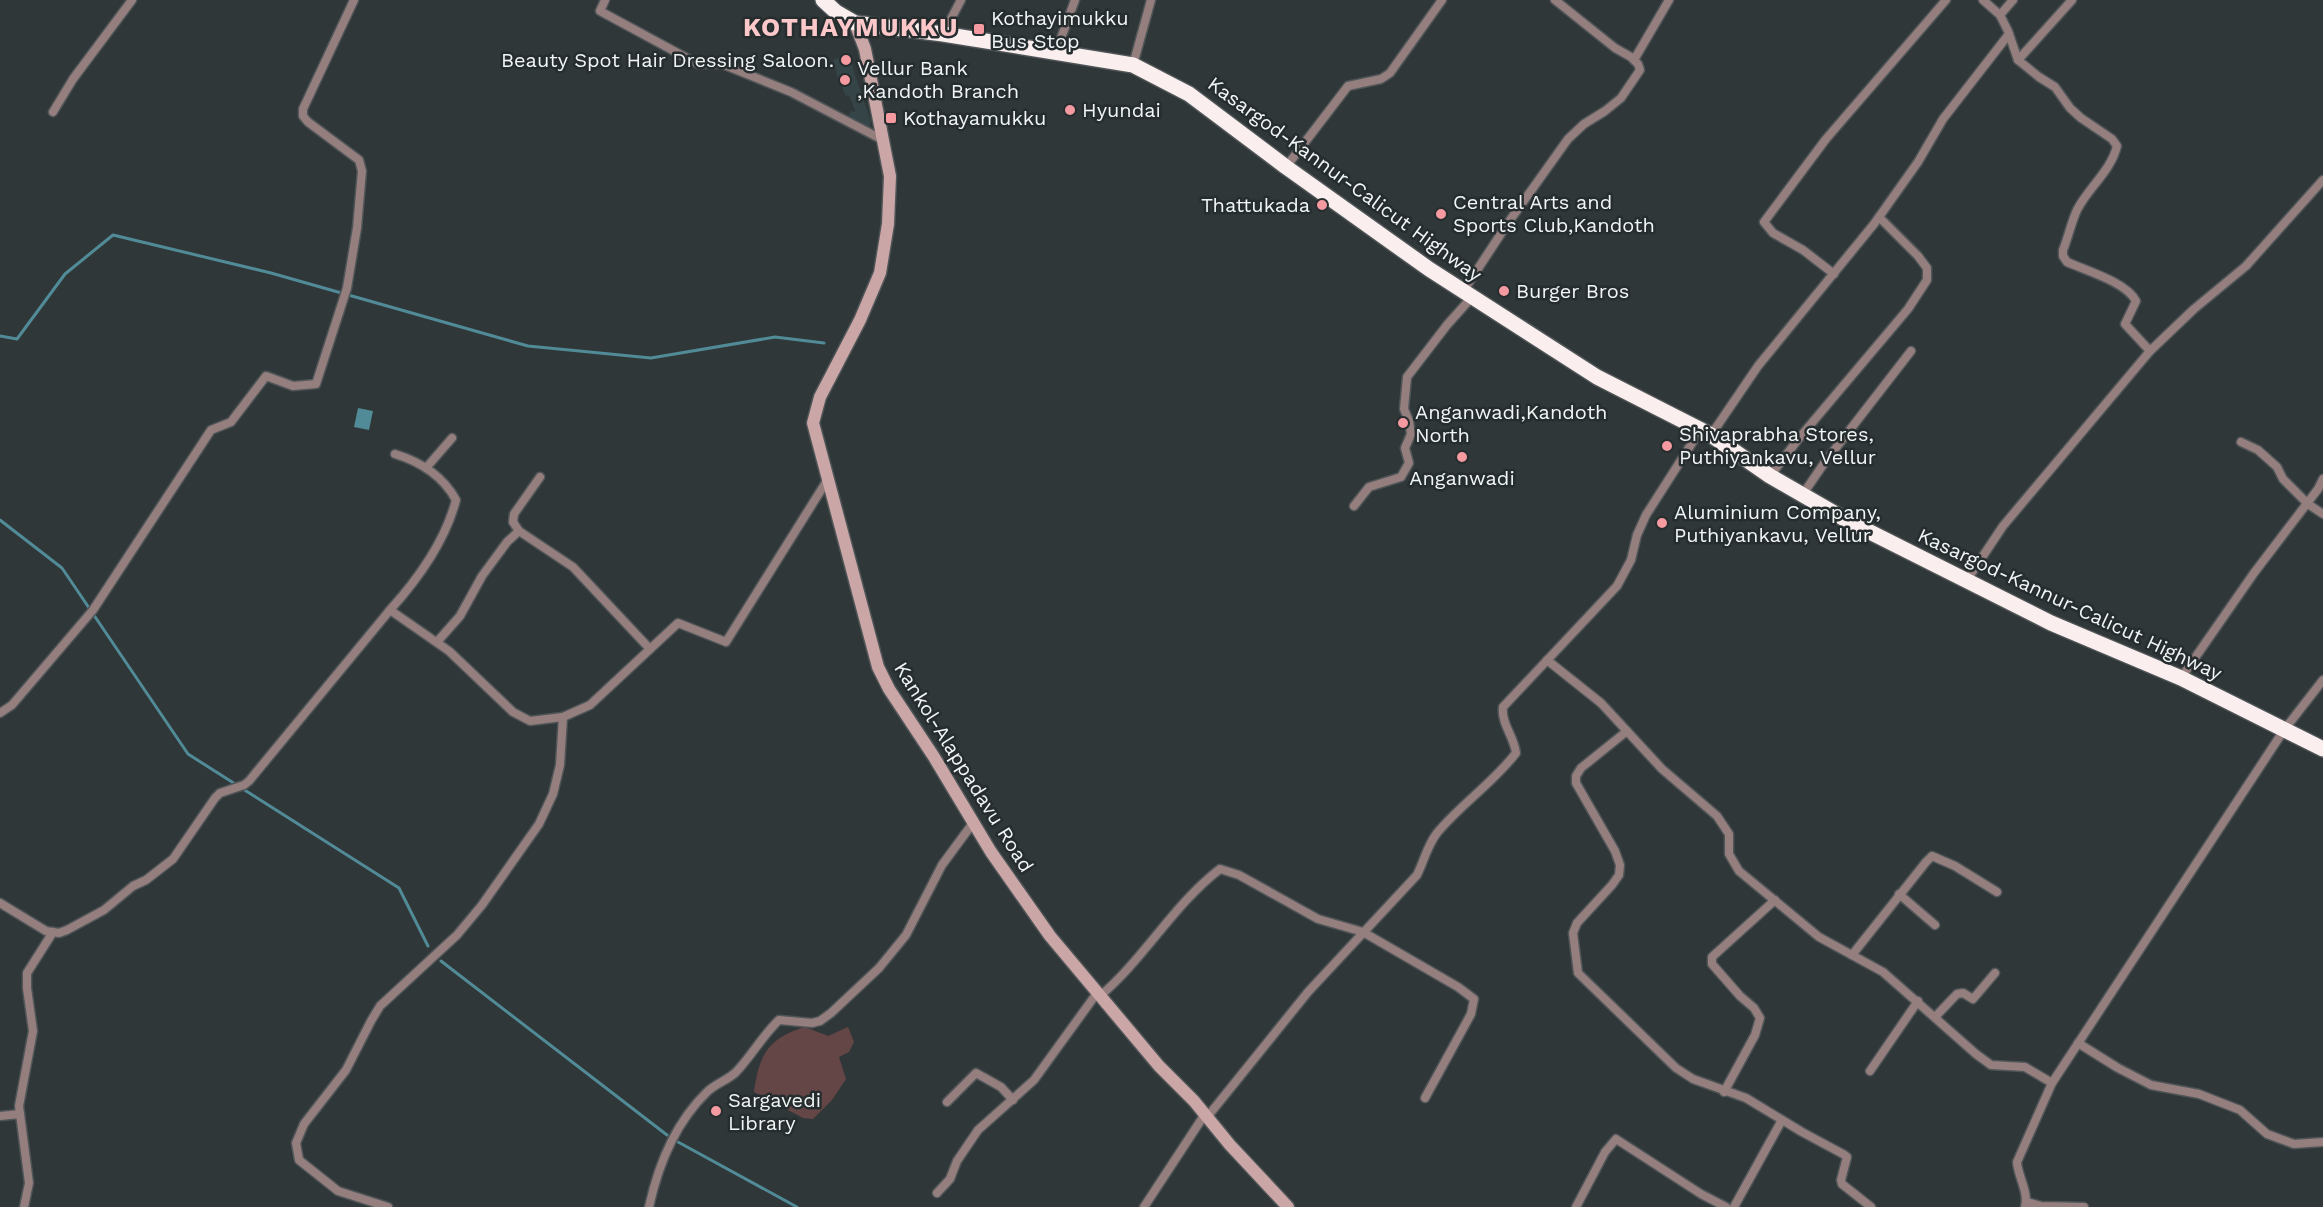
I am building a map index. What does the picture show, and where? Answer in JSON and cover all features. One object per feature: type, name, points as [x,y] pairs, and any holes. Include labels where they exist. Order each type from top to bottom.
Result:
[{"type":"highway","name":"Kasargod-Kannur-Calicut Highway","points":[[823,0],[836,12],[855,23],[925,33],[943,33],[1133,65],[1189,94],[1286,167],[1429,269],[1597,377],[1706,432],[1770,476],[1848,521],[2051,623],[2181,678],[2323,749]]},
{"type":"main road","name":"Kankol-Alappadavu Road","points":[[855,23],[865,49],[891,176],[888,224],[880,273],[860,321],[820,397],[813,423],[878,667],[889,689],[934,757],[999,865],[1050,936],[1159,1066],[1207,1115],[1230,1145],[1288,1207]]},
{"type":"street","points":[[53,112],[73,79],[132,0]]},
{"type":"street","points":[[0,713],[12,705],[90,612],[211,430],[231,422],[266,376],[293,386],[316,384],[347,288],[357,228],[361,164],[359,160],[308,122],[303,116],[303,109],[354,0]]},
{"type":"street","points":[[605,0],[600,11],[698,64],[722,64],[791,92],[883,140]]},
{"type":"street","points":[[943,33],[962,0]]},
{"type":"street","points":[[1056,52],[1075,0]]},
{"type":"street","points":[[1133,65],[1151,0]]},
{"type":"street","points":[[1286,167],[1348,86],[1382,79],[1390,74],[1442,0]]},
{"type":"street","points":[[1354,506],[1369,487],[1401,477],[1409,463],[1405,448],[1411,434],[1404,409],[1407,377],[1447,325],[1468,293],[1508,223],[1568,139],[1584,124],[1621,98],[1640,70],[1634,60],[1615,48],[1555,0]]},
{"type":"street","points":[[1634,60],[1669,0]]},
{"type":"street","points":[[1834,274],[1803,250],[1773,233],[1764,222],[1826,139],[1946,0]]},
{"type":"street","points":[[1983,0],[2000,15],[2018,60],[2055,87],[2070,108],[2117,146],[2102,176],[2077,211],[2062,250],[2067,262],[2132,292],[2136,301],[2125,324],[2150,351]]},
{"type":"street","points":[[2000,15],[2013,0]]},
{"type":"street","points":[[2018,60],[2072,0]]},
{"type":"street","points":[[1144,1207],[1207,1115],[1302,999],[1417,875],[1423,864],[1424,855],[1436,834],[1471,797],[1506,766],[1516,753],[1515,744],[1502,715],[1503,707],[1617,586],[1631,560],[1637,535],[1646,514],[1681,463],[1878,217],[1918,162],[1942,119],[2009,34]]},
{"type":"street","points":[[1967,580],[2003,526],[2150,351],[2194,309],[2246,266],[2323,180]]},
{"type":"street","points":[[1770,476],[1908,309],[1927,280],[1927,268],[1918,256],[1878,217]]},
{"type":"street","points":[[1803,494],[1911,351]]},
{"type":"street","points":[[426,468],[452,438]]},
{"type":"street","points":[[2241,441],[2258,450],[2277,467],[2283,479],[2308,504],[2323,514]]},
{"type":"street","points":[[0,903],[46,931],[59,933],[67,930],[104,910],[133,886],[146,880],[173,859],[215,798],[220,793],[244,785],[405,593],[445,534],[456,500],[450,488],[426,468],[411,459],[395,454]]},
{"type":"street","points":[[540,477],[514,514],[513,522],[519,531],[573,567],[650,649]]},
{"type":"street","points":[[390,610],[449,651],[513,712],[530,721],[563,717],[590,705],[678,623],[726,642],[828,479]]},
{"type":"street","points":[[2181,678],[2254,573],[2308,504],[2323,479]]},
{"type":"street","points":[[437,642],[460,616],[482,576],[507,542],[519,531]]},
{"type":"street","points":[[1547,660],[1601,704],[1662,769],[1717,816],[1729,834],[1729,854],[1739,871],[1820,937],[1882,972],[1991,1065],[2025,1067],[2052,1083]]},
{"type":"street","points":[[2084,1207],[2026,1205],[2024,1188],[2018,1174],[2017,1162],[2052,1083],[2284,730],[2323,680]]},
{"type":"street","points":[[388,1207],[338,1191],[299,1160],[296,1143],[304,1124],[346,1070],[380,1006],[458,935],[495,888],[539,824],[554,794],[560,765],[563,717]]},
{"type":"street","points":[[1627,731],[1581,768],[1576,776],[1576,783],[1615,851],[1620,865],[1619,875],[1612,885],[1572,933],[1578,973],[1676,1068],[1693,1080],[1746,1098],[1847,1157],[1842,1184],[1871,1207]]},
{"type":"street","points":[[650,1207],[652,1192],[668,1149],[684,1122],[706,1093],[739,1069],[779,1020],[812,1023],[820,1020],[831,1013],[879,968],[906,936],[942,864],[973,823]]},
{"type":"street","points":[[1852,955],[1932,856],[1955,866],[1998,892]]},
{"type":"street","points":[[937,1193],[950,1179],[957,1161],[978,1130],[1034,1080],[1098,994],[1145,951],[1204,881],[1220,869],[1239,875],[1318,919],[1364,932],[1469,993],[1474,999],[1471,1014],[1425,1098]]},
{"type":"street","points":[[1899,894],[1935,925]]},
{"type":"street","points":[[1724,1092],[1755,1035],[1760,1018],[1754,1008],[1740,996],[1712,964],[1712,957],[1775,900]]},
{"type":"street","points":[[24,1207],[29,1183],[20,1114],[22,1087],[33,1031],[28,1004],[27,973],[53,932]]},
{"type":"street","points":[[1935,1017],[1957,994],[1963,993],[1973,999],[1995,973]]},
{"type":"street","points":[[1870,1071],[1918,1001]]},
{"type":"street","points":[[2078,1043],[2151,1085],[2199,1094],[2240,1110],[2267,1134],[2294,1144],[2323,1142]]},
{"type":"street","points":[[947,1102],[976,1073],[1001,1087],[1013,1100]]},
{"type":"street","points":[[0,1116],[20,1114]]},
{"type":"street","points":[[1734,1207],[1782,1120]]},
{"type":"street","points":[[1576,1207],[1605,1152],[1616,1139],[1701,1194],[1726,1207]]},
{"type":"shaded area","points":[[848,54],[871,122],[869,130],[848,121],[850,111],[855,112],[855,110],[849,95],[846,96],[842,87],[844,80],[842,77],[838,79],[833,60]]},
{"type":"shaded area","points":[[805,1027],[828,1036],[848,1027],[854,1042],[849,1052],[839,1057],[846,1079],[832,1100],[813,1119],[803,1118],[754,1092],[759,1068],[768,1050],[782,1037]]},
{"type":"water","points":[[358,408],[373,411],[369,430],[354,427]]},
{"type":"waterway","points":[[0,336],[17,339],[65,274],[113,235],[271,273],[528,346],[651,358],[775,337],[824,343]]},
{"type":"waterway","points":[[0,520],[62,568],[188,754],[399,888],[428,946]]},
{"type":"waterway","points":[[441,961],[667,1135]]},
{"type":"waterway","points":[[678,1142],[797,1207]]},
{"type":"place","name":"Kothayimukku Bus Stop","points":[[979,29]]},
{"type":"place","name":"Beauty Spot Hair Dressing Saloon.","points":[[846,60]]},
{"type":"place","name":"Vellur Bank ,Kandoth Branch","points":[[845,80]]},
{"type":"place","name":"Hyundai","points":[[1070,110]]},
{"type":"place","name":"Kothayamukku","points":[[891,118]]},
{"type":"place","name":"Thattukada","points":[[1322,205]]},
{"type":"place","name":"Central Arts and Sports Club,Kandoth","points":[[1441,214]]},
{"type":"place","name":"Burger Bros","points":[[1504,291]]},
{"type":"place","name":"Anganwadi,Kandoth North","points":[[1403,423]]},
{"type":"place","name":"Shivaprabha Stores, Puthiyankavu, Vellur","points":[[1667,446]]},
{"type":"place","name":"Anganwadi","points":[[1462,457]]},
{"type":"place","name":"Aluminium Company, Puthiyankavu, Vellur","points":[[1662,523]]},
{"type":"place","name":"Sargavedi Library","points":[[716,1111]]},
{"type":"district","name":"KOTHAYMUKKU","points":[[851,27]]}]
